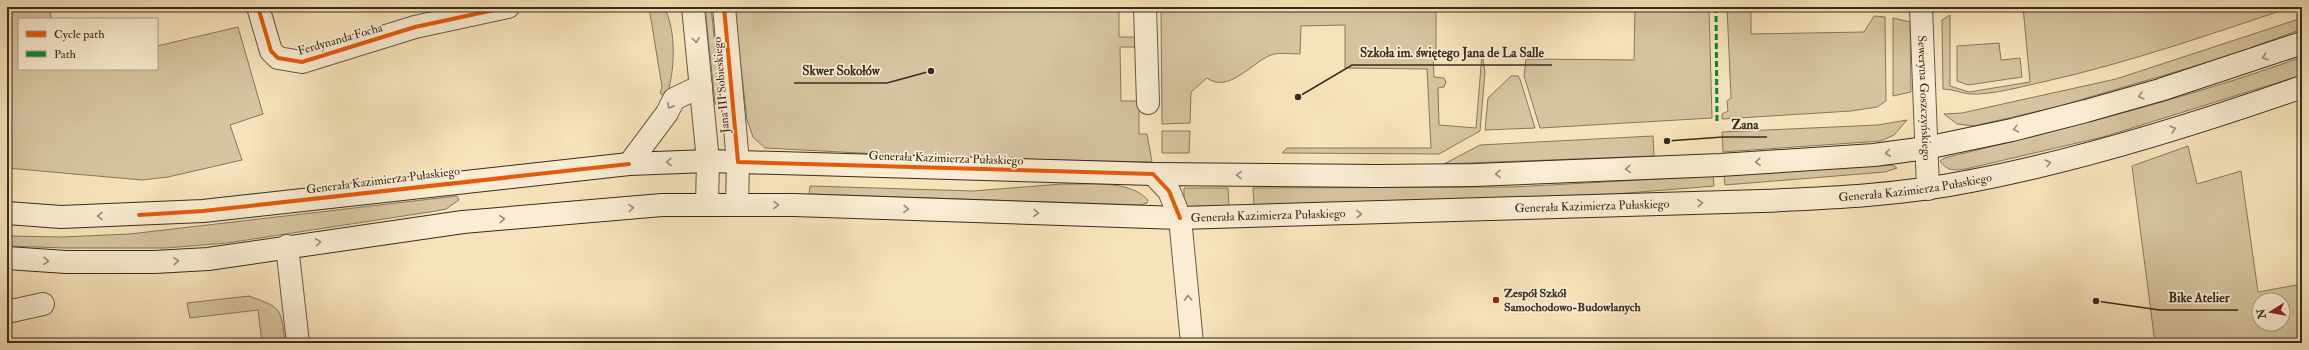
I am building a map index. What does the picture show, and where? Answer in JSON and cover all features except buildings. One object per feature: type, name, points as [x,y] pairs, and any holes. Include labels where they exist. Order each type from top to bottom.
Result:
[{"type":"main road","name":"Ferdynanda Focha","points":[[258,7],[271,51],[278,58],[302,62],[415,27],[508,7]]},
{"type":"main road","name":"Jana III Sobieskiego","points":[[693,7],[708,161],[707,205]]},
{"type":"main road","name":"Jana III Sobieskiego","points":[[724,7],[738,162],[737,204]]},
{"type":"main road","points":[[1145,7],[1148,103]]},
{"type":"main road","name":"Seweryna Goszczyńskiego","points":[[1922,7],[1928,189]]},
{"type":"main road","name":"Generała Kazimierza Pułaskiego","points":[[7,213],[61,217],[203,211],[629,164],[708,161],[1153,174],[1371,176],[1474,175],[1720,165],[1874,155],[1926,148],[2012,130],[2131,99],[2302,43]]},
{"type":"main road","points":[[629,164],[667,113],[674,98],[701,86]]},
{"type":"main road","name":"Generała Kazimierza Pułaskiego","points":[[7,258],[66,262],[155,262],[208,259],[286,246],[463,222],[662,205],[737,204],[1180,218],[1784,200],[1852,196],[1928,189],[1971,181],[2095,151],[2177,127],[2302,87]]},
{"type":"main road","points":[[1153,174],[1169,191],[1180,218],[1192,343]]},
{"type":"main road","points":[[286,246],[298,343]]},
{"type":"main road","points":[[7,312],[43,304]]},
{"type":"shaded area","points":[[7,7],[48,7],[52,18],[18,18],[18,70],[158,70],[158,46],[238,27],[263,114],[230,125],[242,160],[168,177],[142,180],[7,168]]},
{"type":"shaded area","points":[[649,7],[664,7],[671,28],[673,40],[673,65],[666,98],[660,93],[662,87]]},
{"type":"shaded area","points":[[705,7],[711,7],[721,104],[715,104]]},
{"type":"shaded area","points":[[734,7],[1119,7],[1119,37],[1135,37],[1136,47],[1120,47],[1121,101],[1139,101],[1139,134],[1147,134],[1152,162],[954,158],[765,148],[753,137],[747,120]]},
{"type":"shaded area","points":[[1161,7],[1436,7],[1436,52],[1433,52],[1434,77],[1444,78],[1446,82],[1444,87],[1438,88],[1439,125],[1476,128],[1482,54],[1485,72],[1480,131],[1439,154],[1282,153],[1287,148],[1431,148],[1427,69],[1345,68],[1345,25],[1301,26],[1300,54],[1281,53],[1271,55],[1232,80],[1215,82],[1207,78],[1191,92],[1190,123],[1162,124]]},
{"type":"shaded area","points":[[1635,7],[1709,7],[1712,118],[1540,128],[1524,76],[1526,59],[1634,60]]},
{"type":"shaded area","points":[[1727,7],[1751,7],[1751,34],[1864,32],[1874,16],[1885,17],[1886,101],[1877,107],[1851,111],[1722,119],[1722,114],[1728,111],[1727,101],[1731,98]]},
{"type":"shaded area","points":[[2023,7],[2292,7],[2140,56],[2047,81],[2008,90],[1979,94],[1970,94],[1943,89],[1942,20],[1950,15],[1950,86],[1969,92],[2030,82]]},
{"type":"shaded area","points":[[1893,18],[1910,22],[1911,92],[1893,96]]},
{"type":"shaded area","points":[[2302,18],[2302,29],[2250,48],[2250,50],[2056,107],[1974,126],[1957,124],[1944,114],[1962,113],[2116,79]]},
{"type":"shaded area","points":[[1999,43],[2001,60],[2020,58],[2022,77],[1968,85],[1957,81],[1957,46]]},
{"type":"shaded area","points":[[2302,57],[2302,75],[2103,137],[1970,168],[1954,170],[1946,167],[1940,161],[1944,158],[2035,136],[2169,100]]},
{"type":"shaded area","points":[[1511,76],[1518,76],[1520,79],[1535,128],[1485,130],[1488,98]]},
{"type":"shaded area","points":[[1907,120],[1894,135],[1881,141],[1723,152],[1722,132],[1878,125]]},
{"type":"shaded area","points":[[1162,131],[1190,131],[1189,153],[1162,153]]},
{"type":"shaded area","points":[[1653,136],[1654,156],[1444,164],[1480,145]]},
{"type":"shaded area","points":[[2188,146],[2197,184],[2241,171],[2258,292],[2302,284],[2302,343],[2155,343],[2132,166]]},
{"type":"shaded area","points":[[1893,165],[1897,168],[1885,172],[1725,185],[1724,175]]},
{"type":"shaded area","points":[[1713,176],[1714,186],[1615,194],[1254,207],[1253,188],[1513,187]]},
{"type":"shaded area","points":[[1062,184],[1108,184],[1119,186],[1140,193],[1148,200],[1147,203],[1140,205],[809,194],[810,186],[973,191]]},
{"type":"shaded area","points":[[1184,188],[1228,188],[1229,207],[1188,207],[1184,201]]},
{"type":"shaded area","points":[[457,196],[459,200],[446,209],[227,243],[166,248],[65,248],[7,246],[7,236],[62,237],[130,234]]},
{"type":"shaded area","points":[[249,296],[268,303],[278,311],[281,316],[285,343],[262,343],[258,310],[190,318],[187,303]]},
{"type":"marked path","points":[[1716,7],[1717,123]]},
{"type":"cycle path","points":[[258,7],[271,51],[278,58],[302,62],[415,27],[508,7]]},
{"type":"cycle path","points":[[724,7],[738,162],[1153,174],[1169,191],[1180,218]]},
{"type":"cycle path","points":[[139,215],[203,211],[629,164]]},
{"type":"place","name":"Skwer Sokołów","points":[[931,71]]},
{"type":"place","name":"Szkoła im. świętego Jana de La Salle","points":[[1298,97]]},
{"type":"place","name":"Zana","points":[[1667,141]]},
{"type":"place","name":"Zespół Szkół Samochodowo-Budowlanych","points":[[1496,300]]},
{"type":"place","name":"Bike Atelier","points":[[2096,301]]}]
